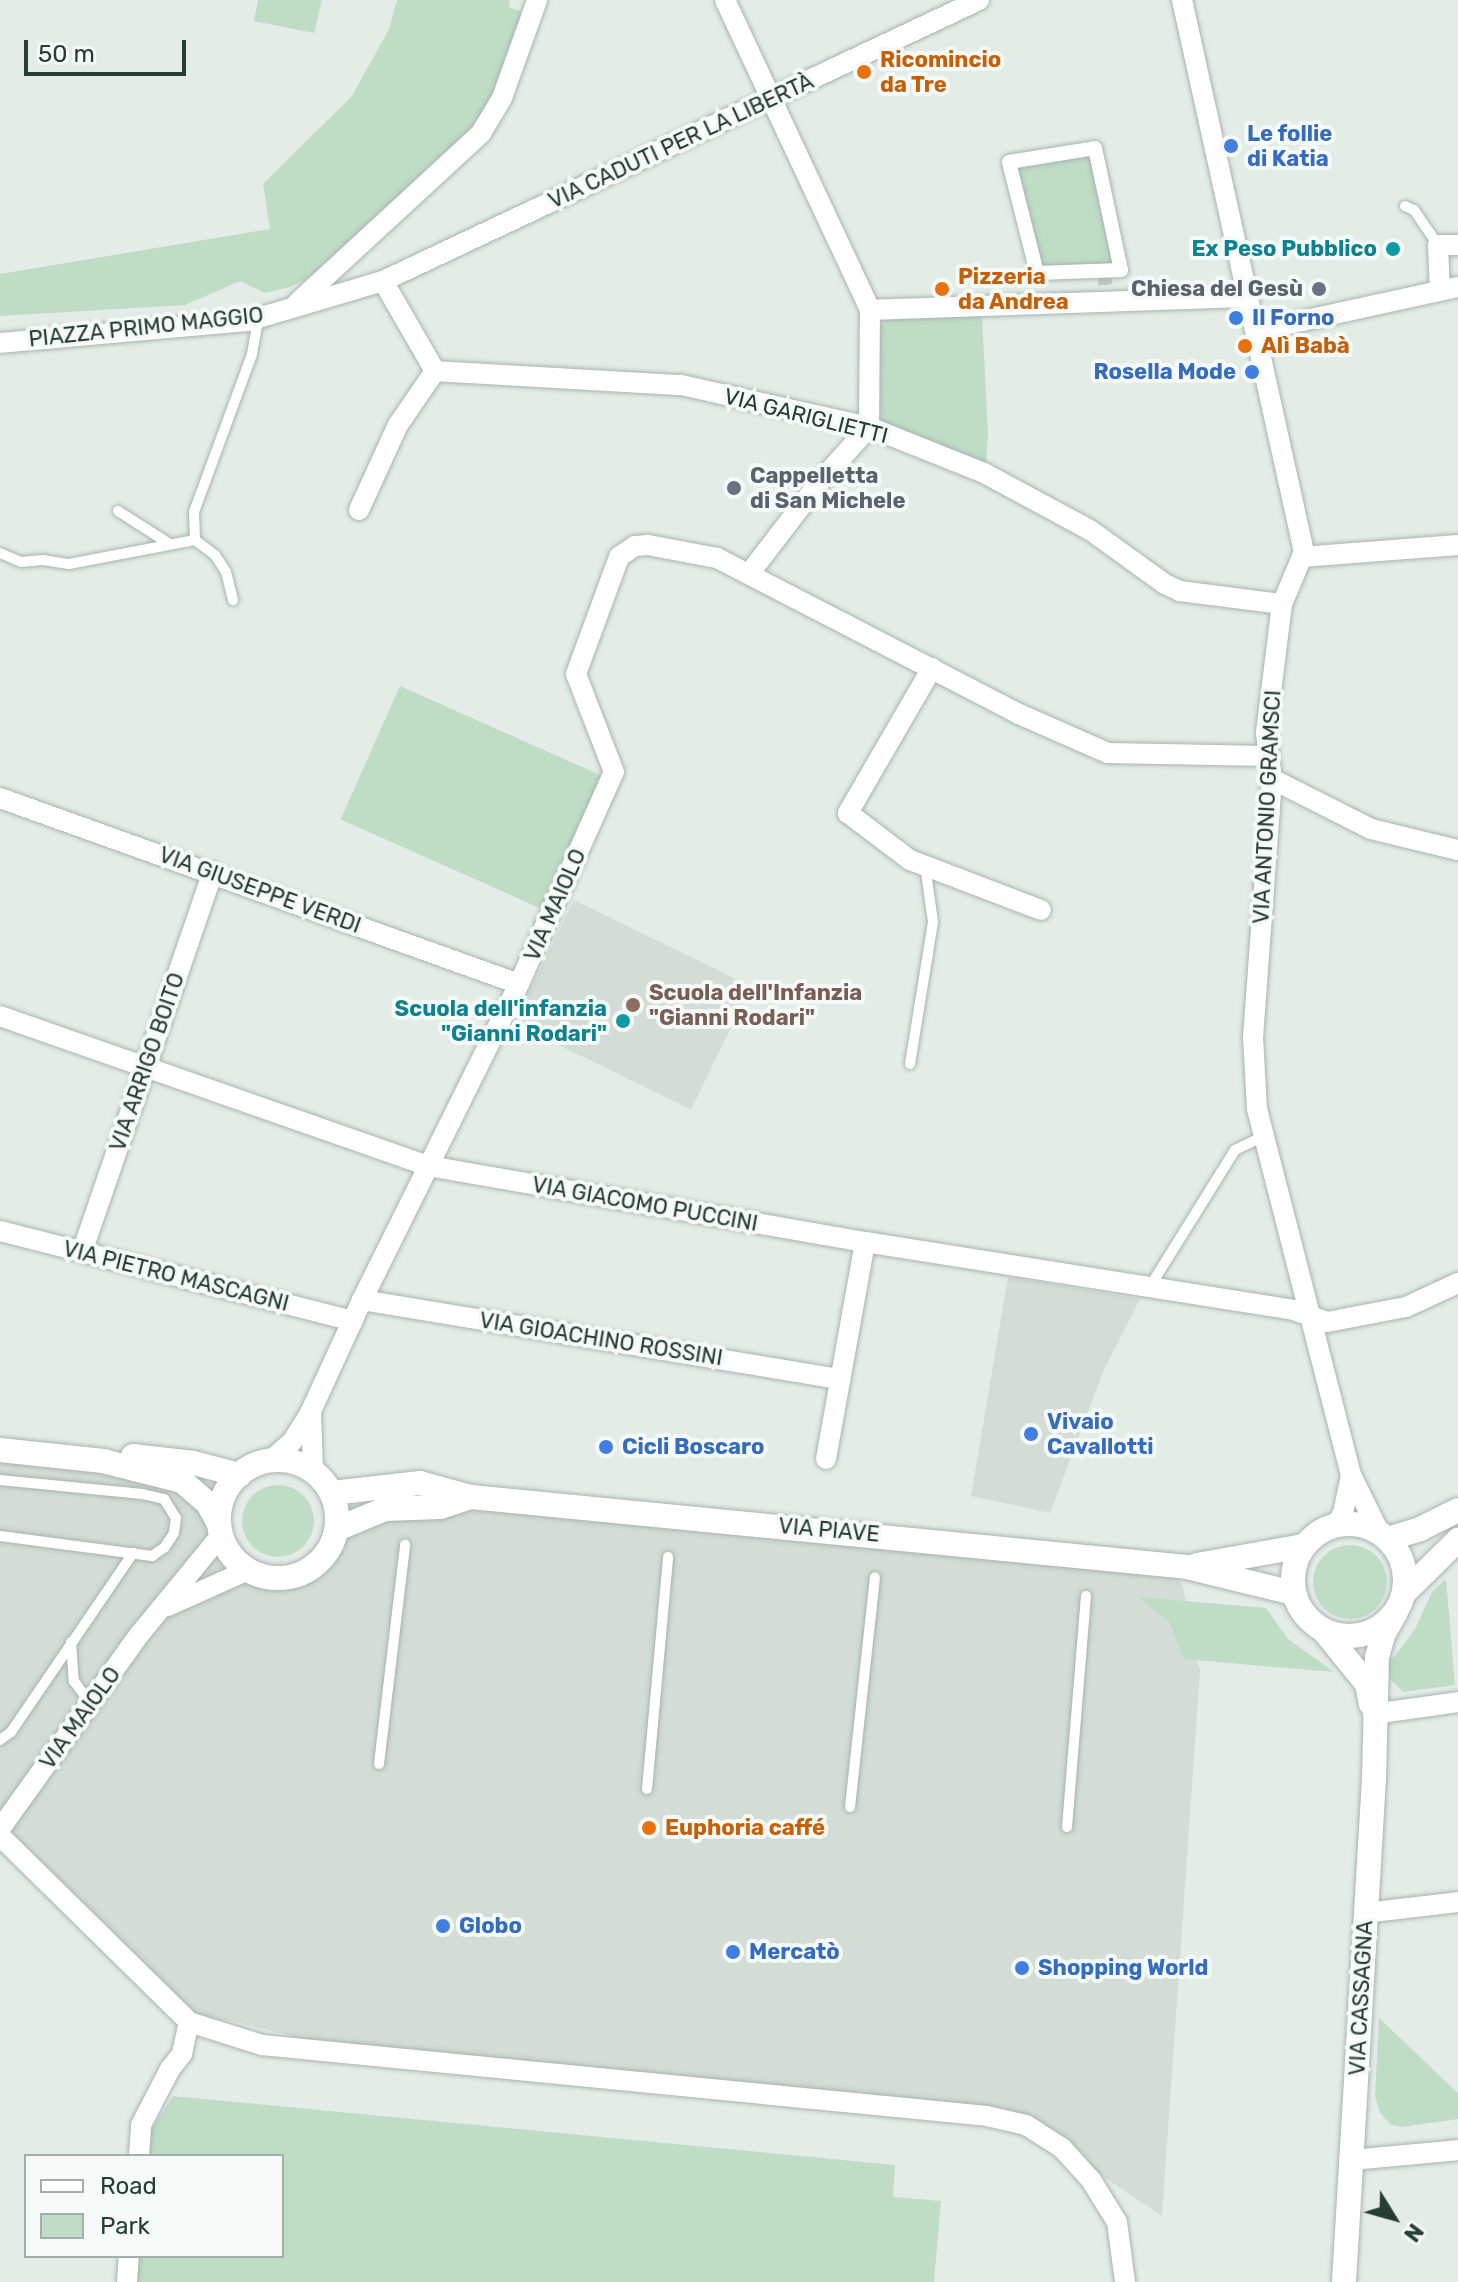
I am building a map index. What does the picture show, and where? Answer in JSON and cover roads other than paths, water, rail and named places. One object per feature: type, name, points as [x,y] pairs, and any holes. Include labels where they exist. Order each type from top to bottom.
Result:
[{"type":"main road","points":[[0,1450],[103,1461],[182,1481],[208,1504],[220,1529],[234,1558],[248,1570],[276,1578],[302,1573],[318,1563],[329,1549],[337,1529],[332,1493],[313,1472],[289,1461],[271,1460],[239,1475],[221,1505],[220,1529]]},
{"type":"main road","points":[[103,1461],[137,1455],[194,1463],[239,1475]]},
{"type":"main road","name":"VIA PIAVE","points":[[332,1493],[420,1483],[471,1497],[1187,1567],[1294,1593]]},
{"type":"main road","name":"VIA PIAVE","points":[[337,1529],[385,1509],[440,1507],[471,1497]]},
{"type":"main road","points":[[1384,1536],[1420,1529],[1458,1510]]},
{"type":"main road","points":[[1400,1603],[1401,1558],[1384,1536],[1351,1523],[1336,1525],[1318,1533],[1304,1546],[1296,1560],[1294,1593],[1310,1622],[1339,1636],[1371,1632],[1400,1603],[1458,1540]]},
{"type":"main road","name":"VIA PIAVE","points":[[1187,1567],[1304,1546]]},
{"type":"main road","name":"VIA CASSAGNA","points":[[1344,2282],[1374,1779],[1373,1714],[1377,1654],[1400,1603]]},
{"type":"main road","name":"VIA CASSAGNA","points":[[1324,1631],[1367,1684],[1373,1714]]},
{"type":"street","points":[[291,308],[481,133],[502,98],[537,0]]},
{"type":"street","points":[[725,0],[870,310],[869,427],[818,484],[749,574]]},
{"type":"street","name":"VIA CADUTI PER LA LIBERTÀ","points":[[383,281],[979,0]]},
{"type":"street","points":[[1182,0],[1304,552],[1302,557],[1458,545]]},
{"type":"street","points":[[1095,148],[1121,270],[1037,273],[1009,162],[1095,148]]},
{"type":"street","points":[[1256,331],[1449,289],[1448,245]]},
{"type":"street","points":[[359,510],[398,425],[435,371],[383,281]]},
{"type":"street","name":"PIAZZA PRIMO MAGGIO","points":[[0,343],[258,319],[383,281]]},
{"type":"street","points":[[870,310],[1249,297]]},
{"type":"street","name":"VIA GARIGLIETTI","points":[[435,371],[681,385],[869,427],[1011,487],[1090,530],[1165,584],[1180,591],[1282,604]]},
{"type":"street","name":"VIA MAIOLO","points":[[271,1460],[292,1442],[311,1411],[362,1300],[519,984],[614,772],[576,674],[619,557],[635,546],[648,545],[717,558],[1065,736],[1108,753],[1268,756]]},
{"type":"street","name":"VIA ANTONIO GRAMSCI","points":[[1302,557],[1282,604],[1266,733],[1272,779],[1253,1037],[1257,1109],[1351,1475],[1384,1536]]},
{"type":"street","points":[[932,668],[848,813],[910,860],[1041,910]]},
{"type":"street","points":[[1272,779],[1371,829],[1458,850]]},
{"type":"street","name":"VIA GIUSEPPE VERDI","points":[[0,798],[519,984]]},
{"type":"street","name":"VIA ARRIGO BOITO","points":[[82,1252],[213,872]]},
{"type":"street","name":"VIA GIACOMO PUCCINI","points":[[0,1016],[144,1069],[429,1166],[865,1242],[1151,1285],[1294,1310],[1327,1322],[1406,1307],[1458,1283]]},
{"type":"street","name":"VIA PIETRO MASCAGNI","points":[[0,1231],[353,1321]]},
{"type":"street","points":[[826,1459],[865,1242]]},
{"type":"street","name":"VIA GIOACHINO ROSSINI","points":[[362,1300],[841,1379]]},
{"type":"street","name":"VIA MAIOLO","points":[[311,1411],[313,1472]]},
{"type":"street","name":"VIA ANTONIO GRAMSCI","points":[[1336,1525],[1343,1513],[1351,1475]]},
{"type":"street","name":"VIA MAIOLO","points":[[0,1829],[220,1529]]},
{"type":"street","name":"VIA MAIOLO","points":[[161,1610],[248,1570]]},
{"type":"street","points":[[1373,1714],[1458,1702]]},
{"type":"street","points":[[0,1836],[189,2022],[262,2045],[987,2116],[1026,2125],[1062,2148],[1091,2180],[1117,2222],[1125,2282]]},
{"type":"street","points":[[1365,1913],[1458,1902]]},
{"type":"street","points":[[139,2154],[141,2125],[170,2069],[182,2054],[189,2022]]},
{"type":"street","points":[[1351,2160],[1458,2150]]},
{"type":"street","points":[[127,2282],[129,2258]]},
{"type":"lane","points":[[1405,206],[1414,210],[1448,245]]},
{"type":"lane","points":[[195,540],[194,512],[252,354],[258,319]]},
{"type":"lane","points":[[118,511],[168,543]]},
{"type":"lane","points":[[0,553],[21,562],[43,560],[69,564],[195,540],[215,555],[226,572],[233,600]]},
{"type":"lane","points":[[910,1064],[933,922],[925,865]]},
{"type":"lane","points":[[1151,1285],[1235,1150],[1264,1136]]},
{"type":"lane","points":[[0,1461],[30,1453]]},
{"type":"lane","points":[[0,1480],[164,1499],[176,1518],[174,1533],[165,1547],[152,1556],[0,1536]]},
{"type":"lane","points":[[379,1764],[405,1545]]},
{"type":"lane","points":[[0,1740],[11,1732],[133,1553]]},
{"type":"lane","points":[[647,1789],[668,1557]]},
{"type":"lane","points":[[850,1807],[875,1577]]},
{"type":"lane","points":[[1067,1827],[1086,1596]]},
{"type":"lane","points":[[71,1642],[74,1681],[91,1704]]},
{"type":"tunnel","points":[[1104,271],[1107,301]]},
{"type":"place","name":"Ricomincio da Tre","points":[[864,72]]},
{"type":"place","name":"Le follie di Katia","points":[[1231,146]]},
{"type":"place","name":"Ex Peso Pubblico","points":[[1393,249]]},
{"type":"place","name":"Pizzeria da Andrea","points":[[942,289]]},
{"type":"place","name":"Chiesa del Gesù","points":[[1319,289]]},
{"type":"place","name":"Il Forno","points":[[1236,318]]},
{"type":"place","name":"Alì Babà","points":[[1245,346]]},
{"type":"place","name":"Rosella Mode","points":[[1252,372]]},
{"type":"place","name":"Cappelletta di San Michele","points":[[734,488]]},
{"type":"place","name":"Scuola dell'Infanzia \"Gianni Rodari\"","points":[[633,1005]]},
{"type":"place","name":"Scuola dell'infanzia \"Gianni Rodari\"","points":[[623,1021]]},
{"type":"place","name":"Vivaio Cavallotti","points":[[1031,1434]]},
{"type":"place","name":"Cicli Boscaro","points":[[606,1447]]},
{"type":"place","name":"Euphoria caffé","points":[[649,1828]]},
{"type":"place","name":"Globo","points":[[443,1926]]},
{"type":"place","name":"Mercatò","points":[[733,1952]]},
{"type":"place","name":"Shopping World","points":[[1022,1968]]}]
